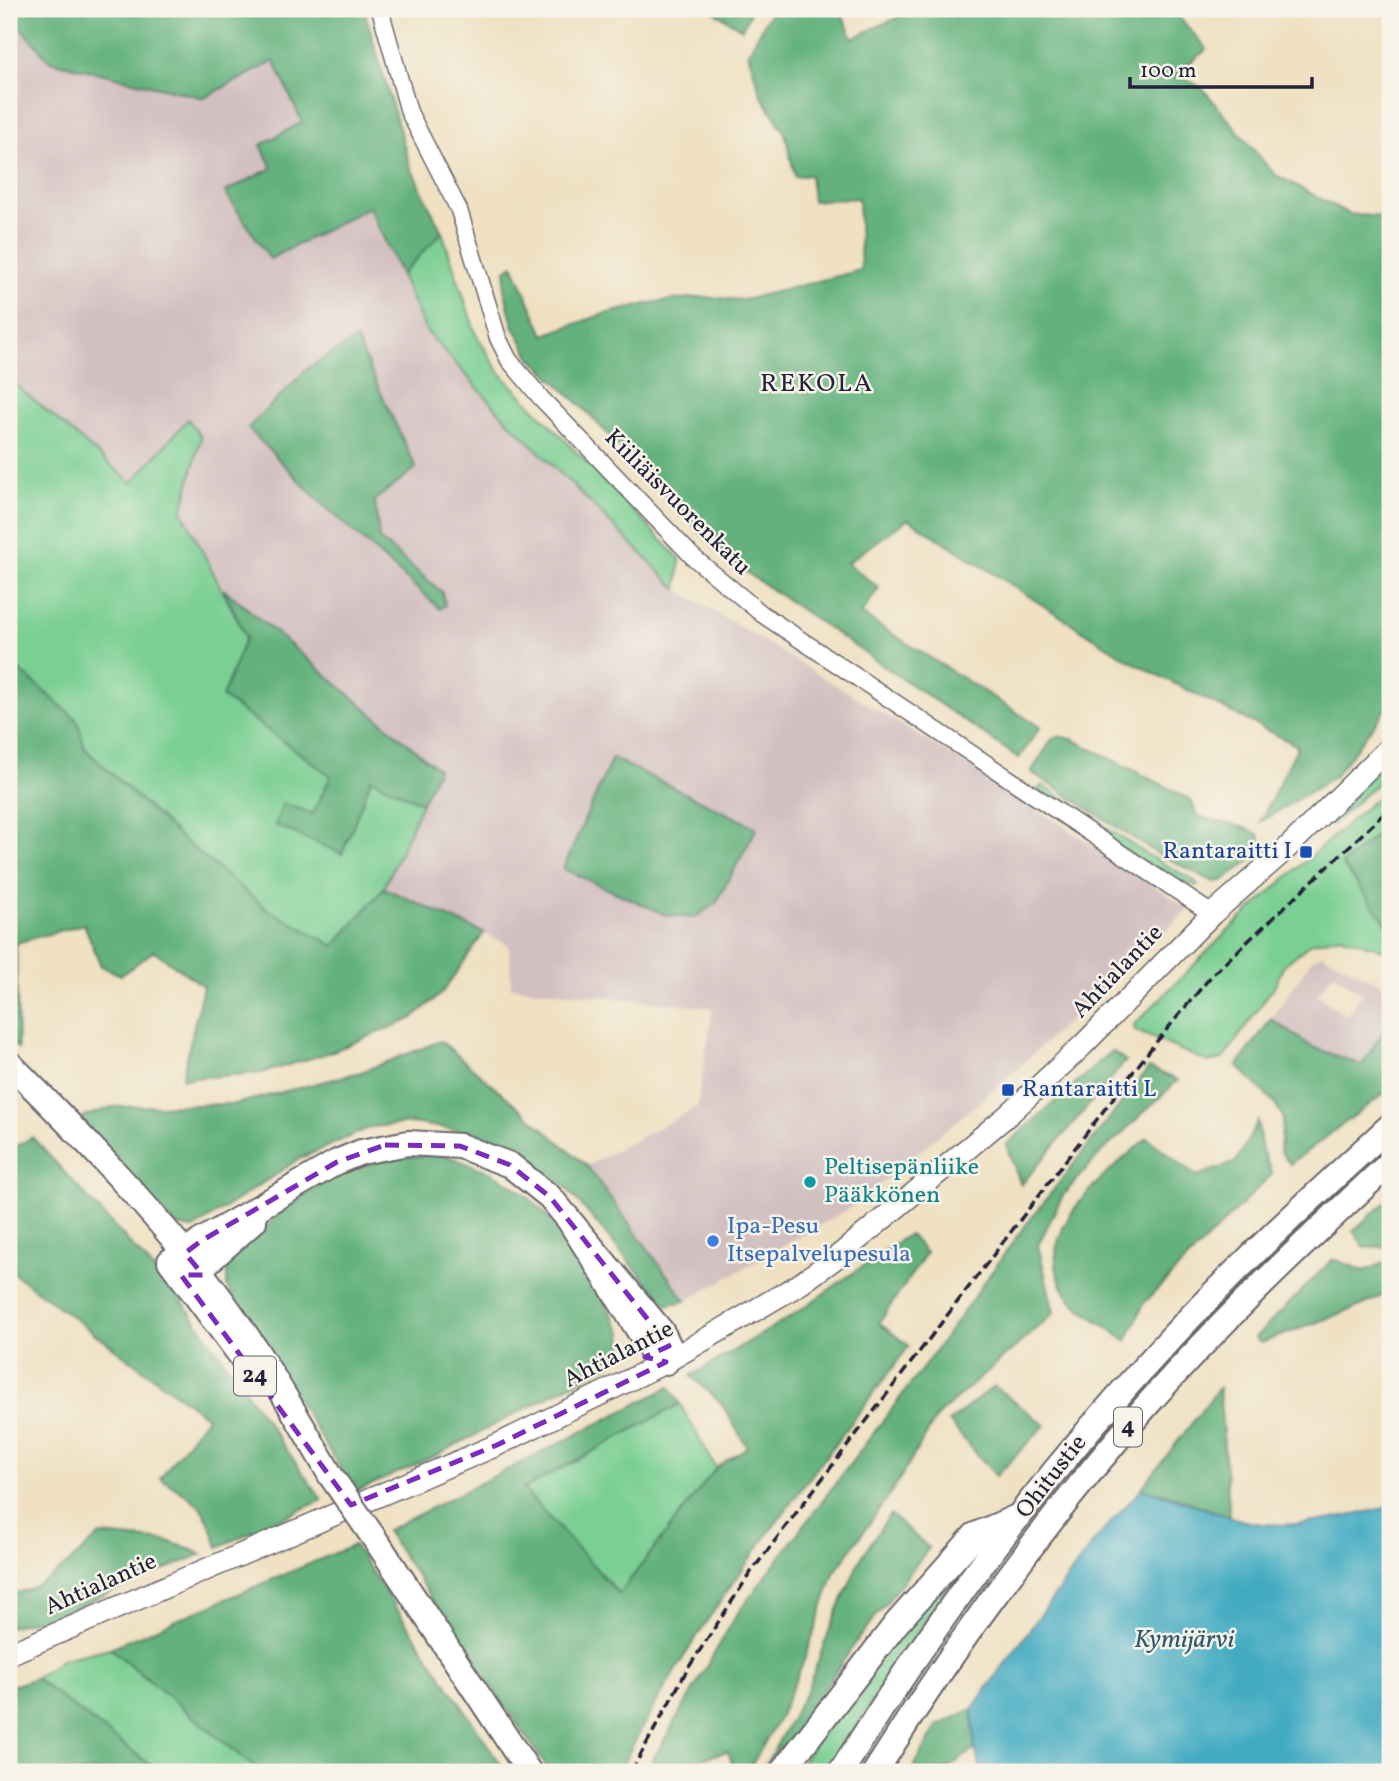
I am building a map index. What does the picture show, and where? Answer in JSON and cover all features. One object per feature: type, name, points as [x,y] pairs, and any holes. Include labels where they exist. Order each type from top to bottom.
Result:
[{"type":"highway","name":"24","points":[[9,1063],[126,1185],[188,1266],[298,1436],[331,1476],[381,1548],[529,1772]]},
{"type":"highway","name":"24","points":[[9,1083],[188,1266]]},
{"type":"highway","name":"Ohitustie","points":[[841,1772],[883,1705],[967,1585],[1082,1438],[1171,1337],[1275,1233],[1390,1126]]},
{"type":"highway","points":[[188,1266],[216,1231],[337,1162],[385,1146],[446,1144],[488,1155],[510,1165],[550,1197],[567,1217],[663,1354]]},
{"type":"highway","name":"Ohitustie","points":[[875,1772],[976,1621],[1095,1466],[1229,1317],[1293,1252],[1390,1163]]},
{"type":"highway","points":[[782,1772],[888,1634],[975,1535],[1023,1514]]},
{"type":"main road","name":"Ahtialantie","points":[[9,1654],[368,1498],[497,1446],[663,1354],[800,1284],[876,1226],[1007,1115],[1082,1046],[1212,914],[1284,850],[1390,747]]},
{"type":"street","name":"Kiiliäisvuorenkatu","points":[[380,9],[409,112],[459,210],[498,338],[509,360],[541,398],[693,557],[753,607],[1212,914]]},
{"type":"highlighted area","points":[[385,1145],[460,1146],[510,1165],[550,1197],[669,1346],[645,1357],[666,1362],[497,1445],[351,1505],[181,1275],[203,1275],[185,1253],[201,1241],[337,1162]]},
{"type":"shaded area","points":[[9,14],[50,61],[204,98],[274,61],[302,122],[261,144],[272,168],[271,258],[369,207],[426,331],[505,418],[677,589],[994,781],[1189,909],[1003,1082],[855,1205],[686,1301],[587,1166],[697,1107],[713,1008],[511,987],[509,945],[384,888],[438,769],[224,589],[182,511],[200,437],[188,420],[132,483],[9,379]]},
{"type":"shaded area","points":[[1322,954],[1390,989],[1390,1021],[1362,1065],[1312,1047],[1271,1019],[1312,959]],"holes":[[[1334,973],[1362,994],[1346,1016],[1317,995]]]},
{"type":"green space","points":[[9,9],[364,9],[410,166],[442,232],[401,275],[369,207],[270,259],[225,192],[272,168],[261,145],[302,122],[274,61],[204,98],[50,61],[9,14]]},
{"type":"green space","points":[[710,9],[752,9],[742,29]]},
{"type":"green space","points":[[772,9],[839,9],[853,38],[916,9],[1172,9],[1207,49],[1177,73],[1203,89],[1274,174],[1349,214],[1390,218],[1390,704],[1334,777],[1260,822],[1298,746],[1130,661],[908,519],[847,563],[879,588],[861,614],[1040,727],[1019,758],[724,557],[586,411],[531,358],[513,325],[504,289],[506,270],[513,265],[544,335],[604,314],[656,302],[699,297],[744,300],[861,270],[858,198],[813,201],[810,175],[795,177],[785,133],[761,95],[748,53]]},
{"type":"green space","points":[[442,232],[476,334],[499,372],[680,559],[677,589],[505,418],[426,331],[401,275]]},
{"type":"green space","points":[[356,339],[416,468],[375,500],[379,539],[442,592],[445,605],[440,609],[320,502],[248,428],[307,369]]},
{"type":"green space","points":[[9,379],[132,483],[188,419],[201,437],[182,511],[246,637],[222,697],[331,776],[313,814],[342,854],[371,779],[422,803],[384,888],[334,946],[266,908],[181,838],[85,749],[77,720],[9,661]]},
{"type":"green space","points":[[224,589],[438,769],[422,803],[371,779],[342,854],[275,825],[283,803],[313,814],[331,776],[222,697],[246,637]]},
{"type":"green space","points":[[9,661],[77,720],[85,749],[181,838],[266,908],[334,946],[384,888],[484,933],[442,993],[411,1019],[331,1052],[262,1073],[182,1079],[203,986],[154,951],[121,975],[101,966],[84,924],[16,943],[18,1049],[9,1040]]},
{"type":"green space","points":[[1058,736],[1072,739],[1190,799],[1197,815],[1243,827],[1259,835],[1263,851],[1222,881],[1214,882],[1158,854],[1031,772],[1053,738]]},
{"type":"green space","points":[[1390,756],[1390,772],[1332,824],[1328,819]]},
{"type":"green space","points":[[612,758],[757,828],[716,903],[694,918],[666,915],[563,869]]},
{"type":"green space","points":[[1042,785],[1148,855],[1195,881],[1198,886],[1164,874],[1118,846],[1037,791]]},
{"type":"green space","points":[[1390,786],[1390,824],[1342,864],[1390,928],[1387,951],[1340,936],[1311,943],[1284,965],[1275,985],[1223,1059],[1208,1062],[1136,1031],[1133,1026],[1239,920]]},
{"type":"green space","points":[[1390,824],[1390,928],[1342,864]]},
{"type":"green space","points":[[1271,1019],[1312,1047],[1362,1065],[1390,1021],[1390,1089],[1290,1164],[1280,1151],[1283,1117],[1272,1100],[1237,1066]]},
{"type":"green space","points":[[441,1041],[587,1166],[686,1301],[666,1305],[564,1185],[523,1157],[480,1134],[413,1123],[371,1127],[299,1159],[193,1229],[176,1226],[71,1121],[113,1107],[235,1104],[361,1072]]},
{"type":"green space","points":[[1112,1051],[1126,1061],[1021,1185],[1006,1145]]},
{"type":"green space","points":[[1149,1068],[1178,1080],[1098,1156],[1063,1195],[1038,1245],[1054,1313],[938,1415],[891,1493],[834,1573],[806,1656],[778,1720],[751,1766],[735,1772],[728,1751],[670,1768],[671,1772],[646,1772],[737,1614],[931,1357],[1018,1235]]},
{"type":"green space","points":[[1258,1121],[1261,1147],[1272,1174],[1144,1303],[1127,1341],[1072,1301],[1057,1271],[1056,1249],[1063,1227],[1076,1206],[1111,1169],[1147,1138],[1197,1176],[1236,1162]]},
{"type":"green space","points":[[32,1137],[179,1297],[322,1500],[218,1547],[204,1512],[191,1499],[160,1478],[207,1417],[9,1270],[9,1151]]},
{"type":"green space","points":[[444,1155],[499,1177],[539,1207],[584,1267],[622,1332],[623,1348],[612,1363],[437,1455],[355,1492],[227,1287],[227,1264],[260,1231],[296,1201],[335,1177],[388,1159]]},
{"type":"green space","points":[[1390,1198],[1390,1246],[1365,1248],[1353,1231]]},
{"type":"green space","points":[[909,1234],[926,1253],[879,1323],[909,1346],[717,1605],[649,1715],[619,1772],[550,1772],[386,1531],[670,1387],[680,1404],[523,1489],[619,1594],[716,1468],[747,1447],[721,1403],[691,1376],[787,1319]]},
{"type":"green space","points":[[1333,1259],[1364,1271],[1390,1261],[1390,1292],[1363,1305],[1261,1343],[1255,1338]]},
{"type":"green space","points":[[994,1386],[1045,1425],[996,1476],[949,1422]]},
{"type":"green space","points":[[1219,1388],[1230,1517],[1168,1494],[1141,1489]]},
{"type":"green space","points":[[680,1404],[716,1468],[619,1594],[523,1489]]},
{"type":"green space","points":[[890,1514],[929,1548],[858,1639],[769,1771],[766,1764],[807,1690],[835,1616],[861,1558]]},
{"type":"green space","points":[[100,1535],[168,1541],[202,1554],[55,1616],[9,1627],[9,1593],[21,1592],[45,1580]]},
{"type":"green space","points":[[982,1543],[932,1610],[826,1772],[795,1772],[875,1659]]},
{"type":"green space","points":[[354,1545],[506,1772],[260,1772],[110,1648]]},
{"type":"green space","points":[[110,1648],[260,1772],[160,1772],[35,1678],[63,1659]]},
{"type":"green space","points":[[35,1678],[160,1772],[9,1772],[9,1687]]},
{"type":"green space","points":[[972,1709],[975,1749],[942,1772],[911,1772],[937,1726]]},
{"type":"water","name":"Kymijärvi","points":[[1141,1489],[1241,1520],[1270,1525],[1322,1521],[1390,1507],[1390,1772],[982,1772],[975,1749],[972,1709],[1092,1544]]},
{"type":"railway","points":[[631,1772],[687,1670],[751,1572],[1153,1046],[1213,974],[1390,808]]},
{"type":"place","name":"Rantaraitti I","points":[[1306,852]]},
{"type":"place","name":"Rantaraitti L","points":[[1008,1090]]},
{"type":"place","name":"Peltisepänliike Pääkkönen","points":[[810,1182]]},
{"type":"place","name":"Ipa-Pesu Itsepalvelupesula","points":[[713,1241]]},
{"type":"district","name":"REKOLA","points":[[817,384]]}]
